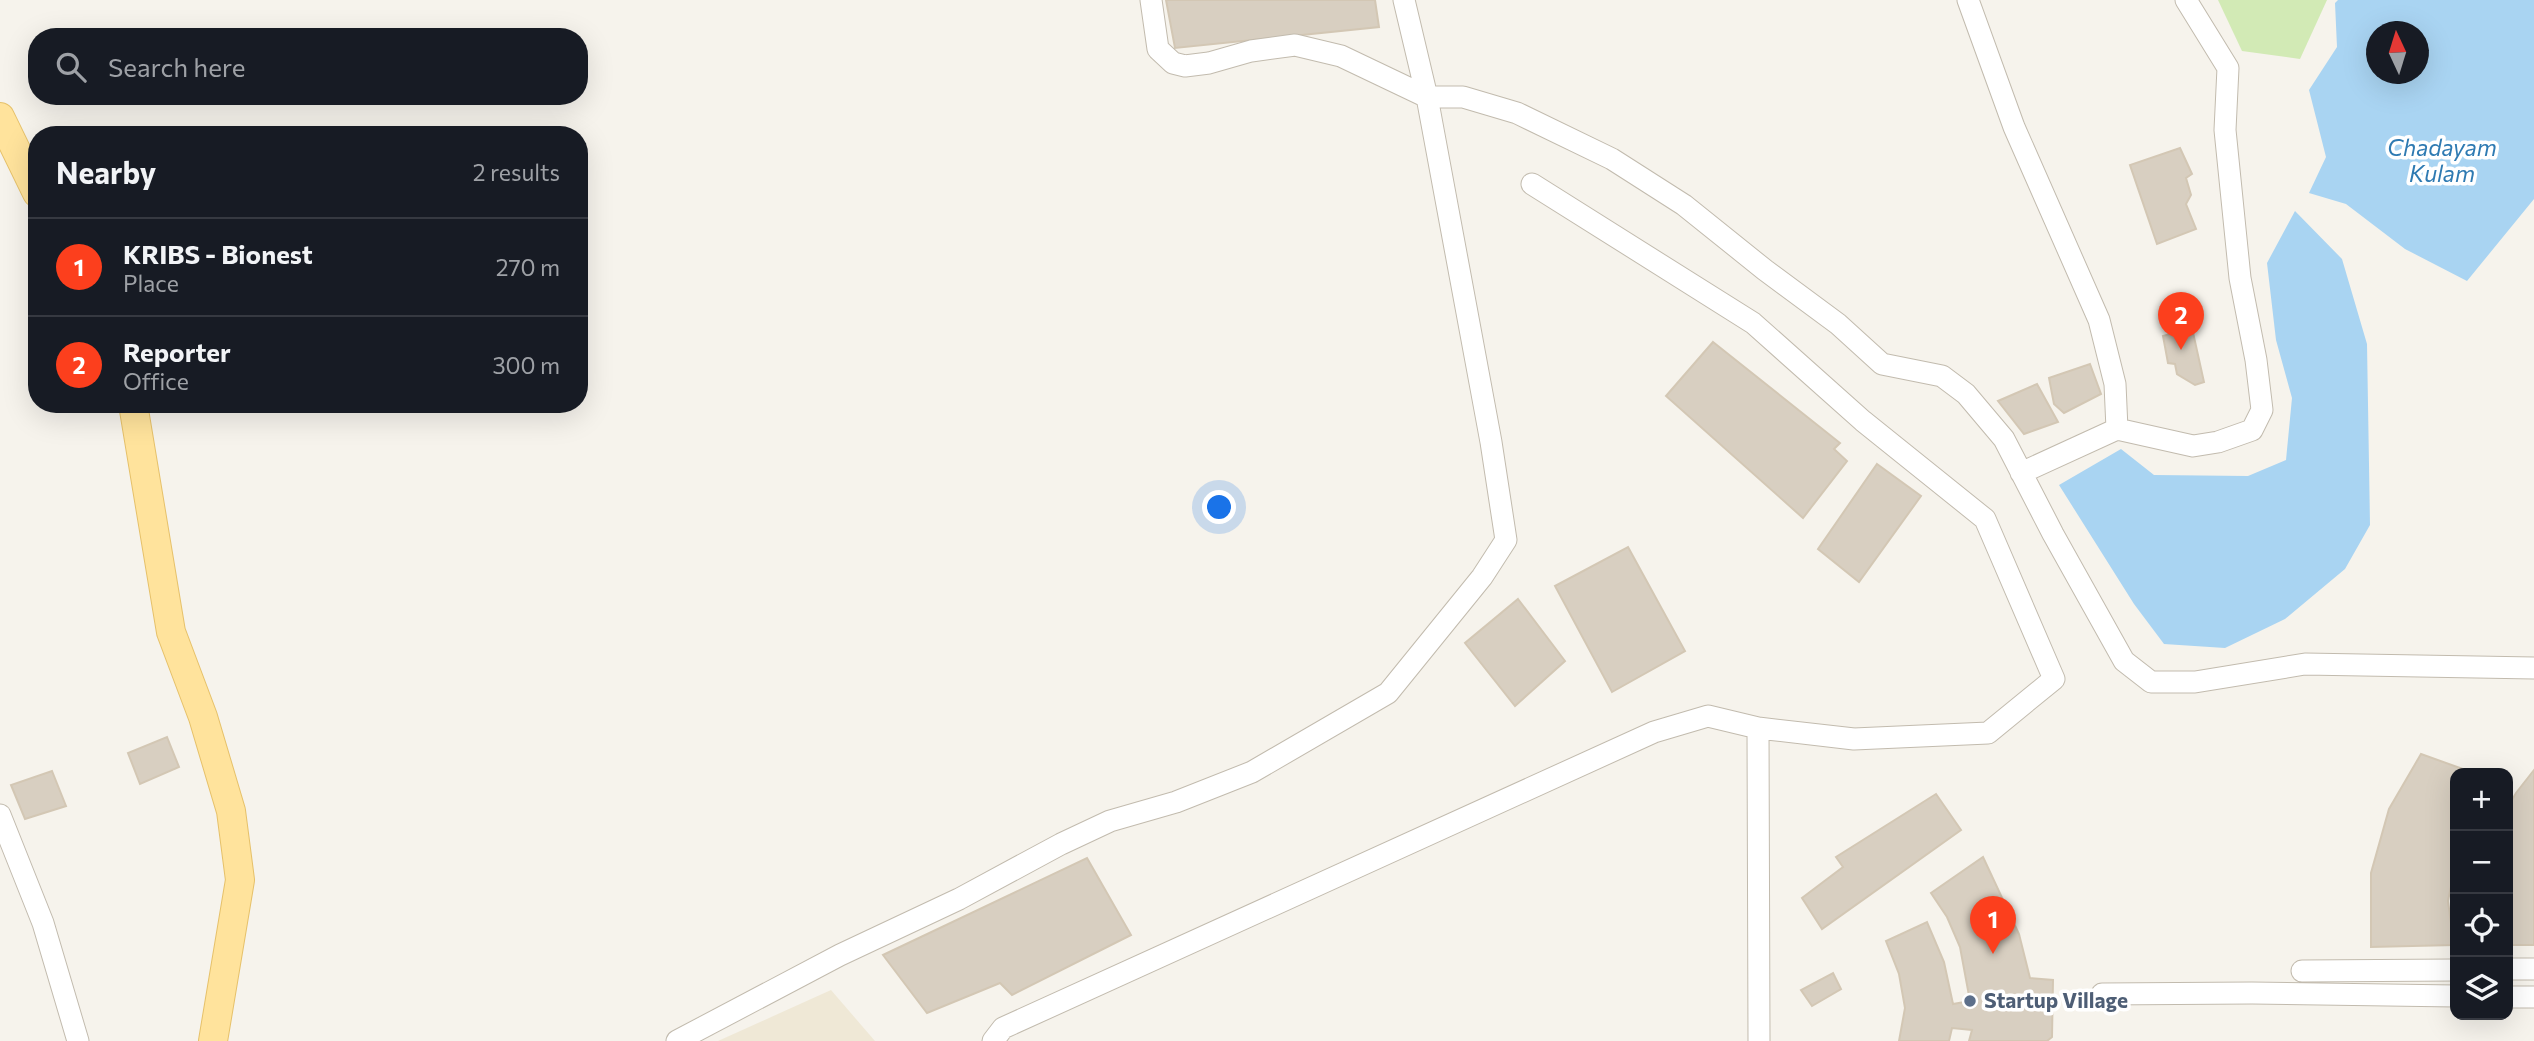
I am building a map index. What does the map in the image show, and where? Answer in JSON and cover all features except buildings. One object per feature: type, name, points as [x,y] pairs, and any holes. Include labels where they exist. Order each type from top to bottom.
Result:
[{"type":"main road","points":[[0,117],[28,175]]},
{"type":"main road","points":[[134,413],[171,632],[203,717],[231,811],[240,880],[213,1041]]},
{"type":"street","points":[[1151,0],[1158,49],[1172,63],[1185,66],[1209,63],[1251,51],[1295,45],[1341,56],[1427,97],[1463,97],[1517,113],[1612,159],[1684,205],[1838,324],[1882,364],[1941,376],[1966,394],[2004,439],[2124,661],[2151,682],[2195,682],[2305,664],[2534,668]]},
{"type":"street","points":[[677,1041],[839,956],[959,899],[1110,821],[1176,802],[1252,772],[1388,693],[1482,578],[1506,540],[1492,442],[1427,97],[1404,0]]},
{"type":"street","points":[[1968,0],[2014,127],[2099,320],[2115,384],[2118,429]]},
{"type":"street","points":[[2021,473],[2118,429],[2193,446],[2218,442],[2252,430],[2262,410],[2256,360],[2240,278],[2225,130],[2228,68],[2186,0]]},
{"type":"street","points":[[993,1041],[1003,1028],[1654,732],[1708,716],[1758,728],[1854,739],[1988,733],[2054,679],[1985,519],[1863,421],[1753,323],[1532,184]]},
{"type":"street","points":[[1758,728],[1759,1041]]},
{"type":"street","points":[[0,814],[43,923],[78,1041]]},
{"type":"street","points":[[2513,969],[2534,969]]},
{"type":"street","points":[[2302,971],[2450,970]]},
{"type":"street","points":[[2102,993],[2450,996]]},
{"type":"street","points":[[2513,997],[2534,998]]},
{"type":"shaded area","points":[[831,990],[875,1041],[718,1041]]},
{"type":"green space","points":[[2218,0],[2327,0],[2300,59],[2242,51]]},
{"type":"water","name":"Chadayam Kulam","points":[[2338,0],[2534,0],[2534,199],[2467,281],[2405,249],[2346,204],[2309,193],[2326,157],[2309,90],[2337,47],[2335,3]]},
{"type":"water","points":[[2295,211],[2342,259],[2367,344],[2370,525],[2345,569],[2285,619],[2225,648],[2164,644],[2134,604],[2059,485],[2121,449],[2154,475],[2248,476],[2286,460],[2292,398],[2276,340],[2267,263]]},
{"type":"place","name":"Reporter","points":[[2181,350]]},
{"type":"place","name":"KRIBS - Bionest","points":[[1993,954]]},
{"type":"place","name":"Startup Village","points":[[1970,1001]]}]
